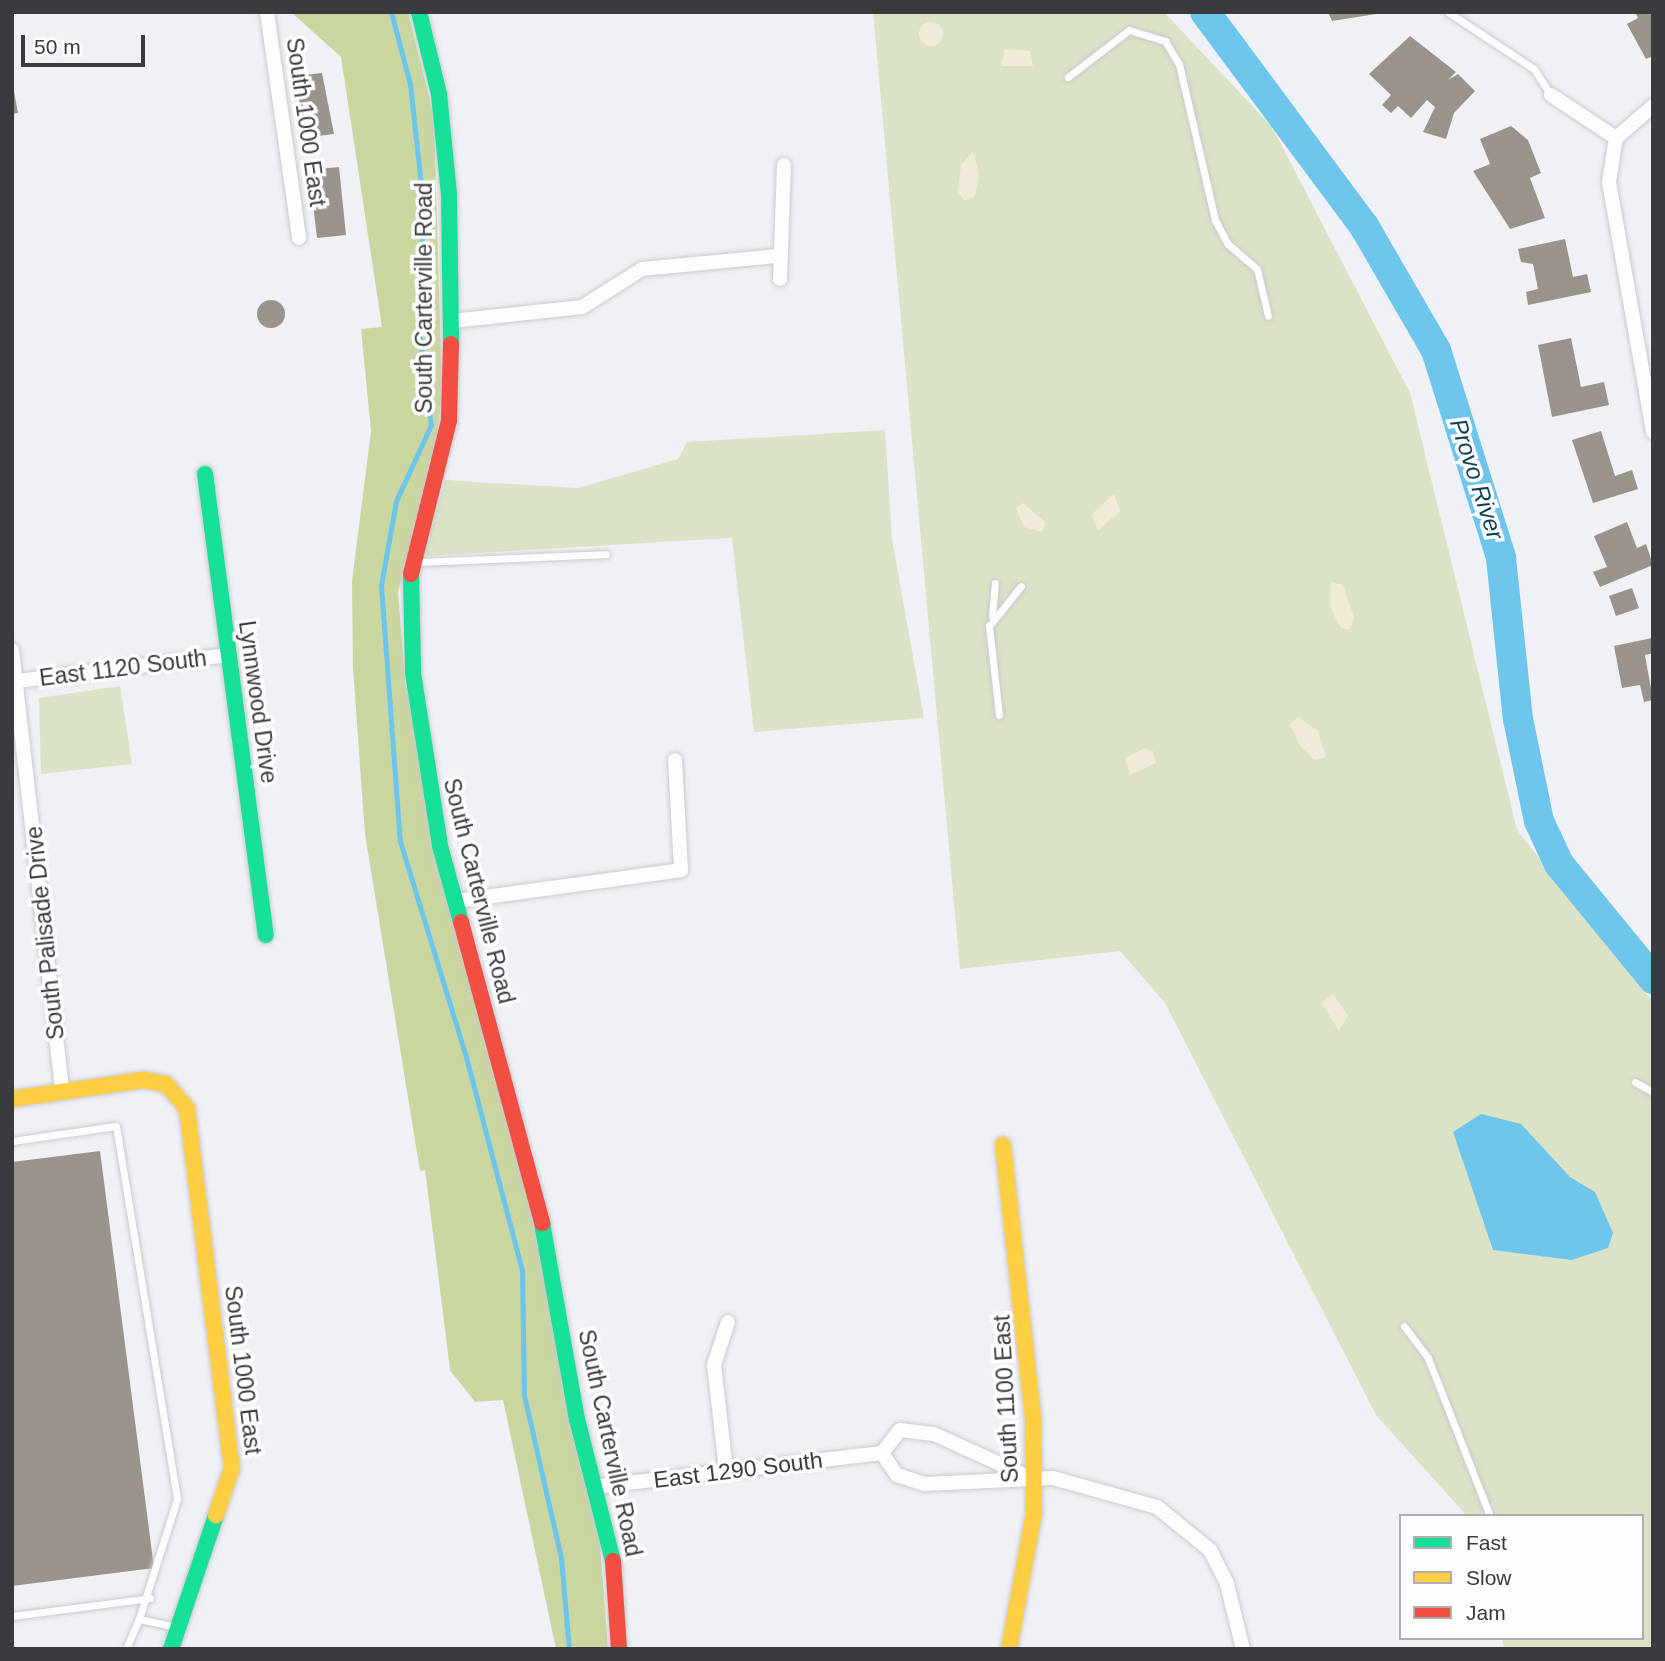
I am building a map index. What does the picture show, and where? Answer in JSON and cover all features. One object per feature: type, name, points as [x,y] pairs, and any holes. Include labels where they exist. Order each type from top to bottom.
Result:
[{"type":"street","name":"South 1000 East","points":[[267,12],[299,238]]},
{"type":"street","name":"South Carterville Road","points":[[419,12],[441,119],[452,321],[449,420],[412,562],[408,631],[424,759],[456,901],[552,1258],[593,1487],[612,1551],[619,1649]]},
{"type":"street","points":[[1552,94],[1616,138]]},
{"type":"street","points":[[1653,106],[1616,138],[1609,182],[1648,380],[1653,432]]},
{"type":"street","points":[[780,279],[778,256],[784,165]]},
{"type":"street","points":[[452,321],[582,307],[642,269],[778,256]]},
{"type":"street","name":"Lynnwood Drive","points":[[205,474],[267,935]]},
{"type":"street","name":"South Palisade Drive","points":[[12,650],[62,1091]]},
{"type":"street","name":"East 1120 South","points":[[17,681],[229,656]]},
{"type":"street","points":[[456,901],[681,870],[675,760]]},
{"type":"street","name":"South 1000 East","points":[[62,1091],[144,1080],[166,1084],[187,1108],[232,1468],[171,1649]]},
{"type":"street","points":[[12,1098],[62,1091]]},
{"type":"street","name":"South 1100 East","points":[[1003,1145],[1032,1364],[1034,1513],[1009,1649]]},
{"type":"street","points":[[726,1471],[714,1365],[728,1322]]},
{"type":"street","points":[[1033,1479],[925,1484],[897,1475],[883,1453],[901,1430],[934,1434],[1033,1479],[1132,1499],[1183,1524],[1210,1549],[1227,1584],[1243,1649]]},
{"type":"street","name":"East 1290 South","points":[[593,1487],[883,1453]]},
{"type":"lane","points":[[1448,12],[1534,69],[1552,94]]},
{"type":"lane","points":[[1068,77],[1129,30],[1165,41],[1179,64],[1215,220],[1228,244],[1257,270],[1268,316]]},
{"type":"lane","points":[[412,562],[606,554]]},
{"type":"lane","points":[[995,583],[992,616],[999,715]]},
{"type":"lane","points":[[992,616],[1021,586]]},
{"type":"lane","points":[[1634,1082],[1653,1092]]},
{"type":"lane","points":[[12,1141],[116,1126],[177,1499],[150,1598],[127,1649]]},
{"type":"lane","points":[[1404,1326],[1428,1358],[1489,1514]]},
{"type":"lane","points":[[12,1616],[150,1598]]},
{"type":"lane","points":[[139,1619],[177,1627]]},
{"type":"green space","points":[[291,12],[408,12],[434,117],[442,393],[436,447],[398,592],[405,682],[547,1268],[562,1387],[600,1543],[608,1649],[556,1649],[503,1400],[475,1402],[450,1370],[425,1170],[420,1171],[365,834],[353,668],[352,581],[371,431],[361,329],[382,327],[341,57]]},
{"type":"green space","points":[[873,12],[1164,12],[1272,127],[1410,393],[1517,830],[1653,1002],[1653,1649],[1504,1649],[1502,1640],[1644,1640],[1644,1514],[1465,1514],[1376,1415],[1165,1003],[1120,951],[960,969]]},
{"type":"green space","points":[[885,430],[892,539],[924,718],[754,732],[732,538],[423,556],[445,480],[578,488],[678,459],[687,442]]},
{"type":"green space","points":[[120,686],[132,764],[41,774],[39,698]]},
{"type":"sand","points":[[931,22],[939,26],[943,34],[939,42],[931,46],[923,42],[919,34],[923,26]]},
{"type":"sand","points":[[1005,49],[1030,51],[1033,66],[1001,66]]},
{"type":"sand","points":[[973,152],[979,173],[975,196],[965,201],[958,192],[961,165]]},
{"type":"sand","points":[[1114,494],[1120,511],[1098,531],[1091,515]]},
{"type":"sand","points":[[1023,503],[1046,523],[1042,532],[1024,527],[1016,508]]},
{"type":"sand","points":[[1331,582],[1343,585],[1354,618],[1350,629],[1341,628],[1330,607]]},
{"type":"sand","points":[[1298,717],[1318,731],[1326,757],[1315,760],[1301,747],[1290,725]]},
{"type":"sand","points":[[1143,749],[1153,751],[1156,763],[1130,775],[1125,758]]},
{"type":"sand","points":[[1333,994],[1348,1016],[1339,1031],[1322,1003]]},
{"type":"water","points":[[1481,1114],[1521,1124],[1570,1177],[1595,1192],[1613,1233],[1608,1248],[1572,1260],[1493,1250],[1453,1132]]},
{"type":"building","points":[[1328,12],[1376,12],[1376,14],[1332,21]]},
{"type":"building","points":[[1635,12],[1653,12],[1653,56],[1646,59],[1627,24],[1638,18]]},
{"type":"building","points":[[1410,36],[1456,72],[1448,80],[1458,74],[1475,91],[1454,113],[1446,139],[1423,132],[1435,107],[1427,100],[1411,118],[1398,106],[1391,113],[1382,105],[1391,95],[1369,74]]},
{"type":"building","points":[[322,73],[334,134],[304,138],[296,76]]},
{"type":"building","points":[[12,81],[18,113],[12,114]]},
{"type":"building","points":[[1511,126],[1528,140],[1541,173],[1530,178],[1545,218],[1510,229],[1473,171],[1490,164],[1480,139]]},
{"type":"building","points":[[339,167],[346,235],[317,238],[309,170]]},
{"type":"building","points":[[1565,239],[1573,277],[1587,274],[1591,292],[1528,305],[1526,292],[1538,289],[1533,264],[1521,262],[1518,249]]},
{"type":"building","points":[[271,300],[281,304],[285,314],[281,324],[271,328],[261,324],[257,314],[261,304]]},
{"type":"building","points":[[1571,338],[1581,387],[1604,382],[1609,405],[1552,417],[1538,345]]},
{"type":"building","points":[[1601,431],[1615,476],[1632,470],[1638,489],[1593,503],[1572,440]]},
{"type":"building","points":[[1627,522],[1637,548],[1646,544],[1653,565],[1600,587],[1593,572],[1607,567],[1594,536]]},
{"type":"building","points":[[1632,588],[1639,608],[1616,616],[1609,596]]},
{"type":"building","points":[[1652,638],[1653,653],[1645,655],[1653,700],[1644,702],[1640,685],[1622,688],[1614,646]]},
{"type":"building","points":[[100,1151],[154,1568],[12,1586],[12,1162]]},
{"type":"waterway","points":[[391,12],[410,84],[423,203],[419,329],[431,425],[396,501],[381,585],[400,841],[466,1057],[522,1270],[524,1395],[561,1558],[569,1649]]},
{"type":"waterway","name":"Provo River","points":[[1205,12],[1364,226],[1436,350],[1501,558],[1518,719],[1539,821],[1559,864],[1653,979]]},
{"type":"traffic: fast","points":[[419,12],[439,94],[449,194],[451,344]]},
{"type":"traffic: fast","points":[[205,474],[266,935]]},
{"type":"traffic: fast","points":[[411,574],[413,673],[440,846],[461,922]]},
{"type":"traffic: fast","points":[[542,1223],[577,1419],[613,1561]]},
{"type":"traffic: fast","points":[[171,1649],[216,1515]]},
{"type":"traffic: slow","points":[[12,1099],[144,1080],[166,1084],[187,1108],[232,1468],[216,1515]]},
{"type":"traffic: slow","points":[[1003,1145],[1033,1417],[1034,1513],[1009,1649]]},
{"type":"traffic: jam","points":[[411,574],[449,420],[451,344]]},
{"type":"traffic: jam","points":[[461,922],[542,1223]]},
{"type":"traffic: jam","points":[[613,1561],[619,1649]]}]
